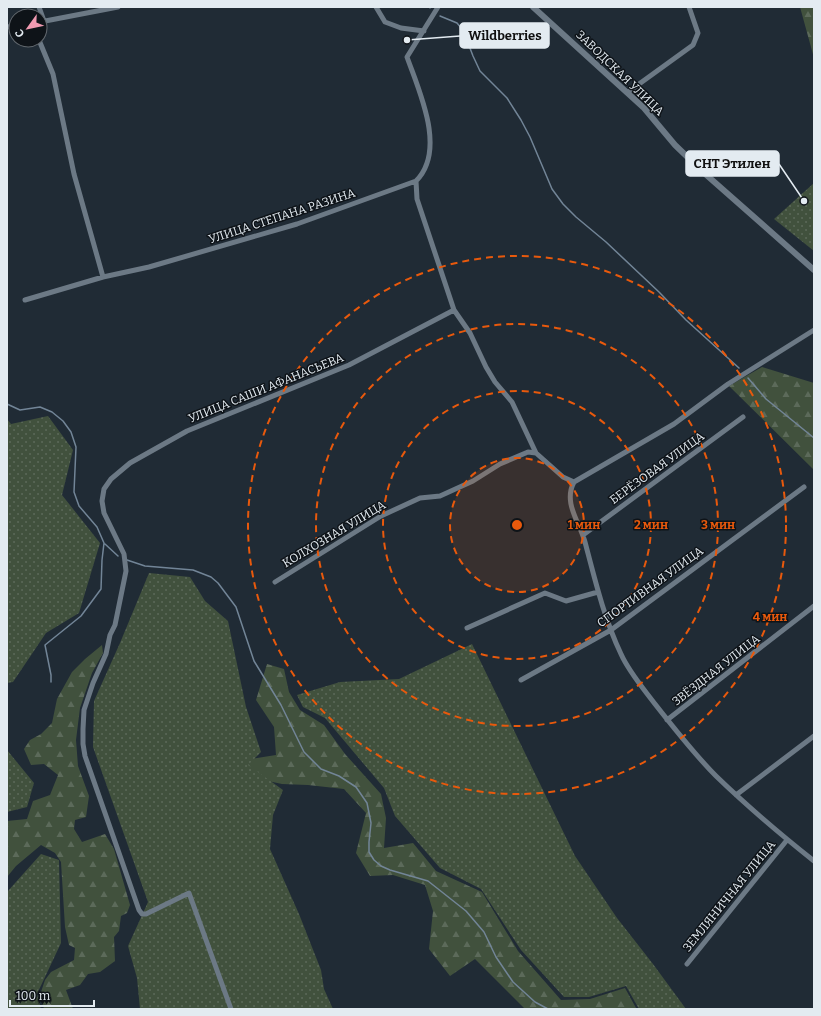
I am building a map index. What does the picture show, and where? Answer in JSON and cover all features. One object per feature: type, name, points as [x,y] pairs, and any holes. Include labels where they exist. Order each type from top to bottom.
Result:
[{"type":"street","points":[[48,21],[118,7]]},
{"type":"street","points":[[376,7],[385,22],[401,28],[424,31]]},
{"type":"street","points":[[438,7],[407,57],[430,130],[430,153],[426,167],[416,181],[417,199],[454,310],[470,333],[495,382],[512,402],[536,452],[563,477],[574,482]]},
{"type":"street","name":"ЗАВОДСКАЯ УЛИЦА","points":[[533,7],[628,92],[681,150],[767,230],[814,270]]},
{"type":"street","points":[[628,92],[693,45],[698,33],[690,7]]},
{"type":"street","points":[[42,48],[53,74],[74,174],[103,277]]},
{"type":"street","name":"УЛИЦА СТЕПАНА РАЗИНА","points":[[26,300],[103,277],[149,267],[297,224],[416,181]]},
{"type":"street","name":"УЛИЦА САШИ АФАНАСЬЕВА","points":[[231,1009],[189,892],[146,914],[142,914],[139,910],[85,756],[83,744],[84,710],[93,683],[106,654],[110,635],[115,625],[126,571],[124,554],[104,513],[102,501],[104,489],[120,470],[130,463],[187,431],[349,365],[454,310]]},
{"type":"street","points":[[814,330],[728,384],[674,424],[574,482],[570,494],[570,502],[583,535],[598,592],[611,630],[621,655],[636,679],[667,720],[714,775],[768,825],[814,860]]},
{"type":"street","name":"БЕРЁЗОВАЯ УЛИЦА","points":[[583,535],[743,417]]},
{"type":"street","name":"КОЛХОЗНАЯ УЛИЦА","points":[[275,582],[381,516],[420,498],[440,496],[473,482],[500,464],[528,452],[536,452]]},
{"type":"street","name":"СПОРТИВНАЯ УЛИЦА","points":[[521,680],[611,630],[804,487]]},
{"type":"street","points":[[467,628],[545,593],[566,601],[598,592]]},
{"type":"street","name":"ЗВЁЗДНАЯ УЛИЦА","points":[[667,720],[814,606]]},
{"type":"street","points":[[736,795],[814,736]]},
{"type":"street","name":"ЗЕМЛЯНИЧНАЯ УЛИЦА","points":[[687,964],[787,840]]},
{"type":"green space","points":[[800,7],[814,7],[814,58]]},
{"type":"green space","points":[[814,183],[814,251],[774,219]]},
{"type":"green space","points":[[762,367],[814,383],[814,470],[729,386]]},
{"type":"green space","points":[[48,416],[73,450],[62,495],[100,543],[79,613],[46,633],[13,682],[7,683],[7,419],[11,424]]},
{"type":"green space","points":[[149,573],[190,577],[205,601],[228,621],[246,707],[261,752],[248,765],[283,790],[273,815],[270,849],[299,914],[321,970],[324,989],[333,1009],[140,1009],[137,978],[128,946],[148,902],[93,747],[94,701]]},
{"type":"green space","points":[[472,644],[575,856],[617,918],[686,1009],[639,1009],[626,986],[589,997],[564,997],[521,950],[481,889],[440,868],[395,816],[384,788],[325,718],[303,707],[297,695],[340,682],[399,679]]},
{"type":"green space","points":[[102,645],[103,653],[92,673],[80,708],[76,740],[78,766],[89,796],[86,817],[75,820],[74,829],[82,842],[105,834],[114,849],[130,905],[127,913],[121,916],[119,931],[114,937],[115,961],[100,972],[88,974],[80,985],[66,990],[73,1009],[44,1009],[40,995],[45,980],[51,972],[74,960],[75,948],[69,945],[65,927],[61,862],[55,853],[41,845],[16,866],[7,877],[7,821],[27,819],[33,801],[50,795],[58,775],[44,764],[31,765],[24,749],[30,740],[41,734],[52,723],[57,699],[72,672]]},
{"type":"green space","points":[[267,664],[284,669],[289,692],[300,710],[324,725],[345,754],[381,794],[386,818],[384,848],[413,843],[436,871],[482,892],[518,951],[561,1000],[590,999],[625,988],[636,1008],[525,1009],[475,959],[450,976],[429,949],[433,911],[425,885],[393,875],[370,876],[356,853],[366,813],[344,789],[282,784],[244,776],[237,761],[276,755],[274,727],[256,700]]},
{"type":"green space","points":[[7,750],[34,783],[27,807],[7,812]]},
{"type":"green space","points":[[41,854],[59,860],[61,943],[37,994],[41,1009],[7,1009],[7,892]]},
{"type":"waterway","points":[[440,16],[457,23],[463,30],[480,71],[507,98],[521,120],[530,137],[552,189],[563,204],[606,242],[686,320],[739,368]]},
{"type":"waterway","points":[[748,378],[766,399],[814,438]]},
{"type":"waterway","points":[[7,404],[20,410],[40,407],[52,412],[63,421],[71,432],[76,447],[74,492],[79,506],[97,527],[104,543],[101,589],[81,616],[45,645],[51,682]]},
{"type":"waterway","points":[[105,544],[118,556]]},
{"type":"waterway","points":[[127,560],[145,566],[193,570],[211,577],[218,583],[236,607],[254,661],[281,705],[304,752],[321,769],[339,776],[356,787],[367,803],[371,823],[369,852],[374,860],[381,866],[390,870],[428,881],[466,911],[484,932],[496,957],[513,982],[535,1002],[548,1009]]},
{"type":"place","name":"Wildberries","points":[[407,40]]},
{"type":"place","name":"СНТ Этилен","points":[[804,201]]}]
